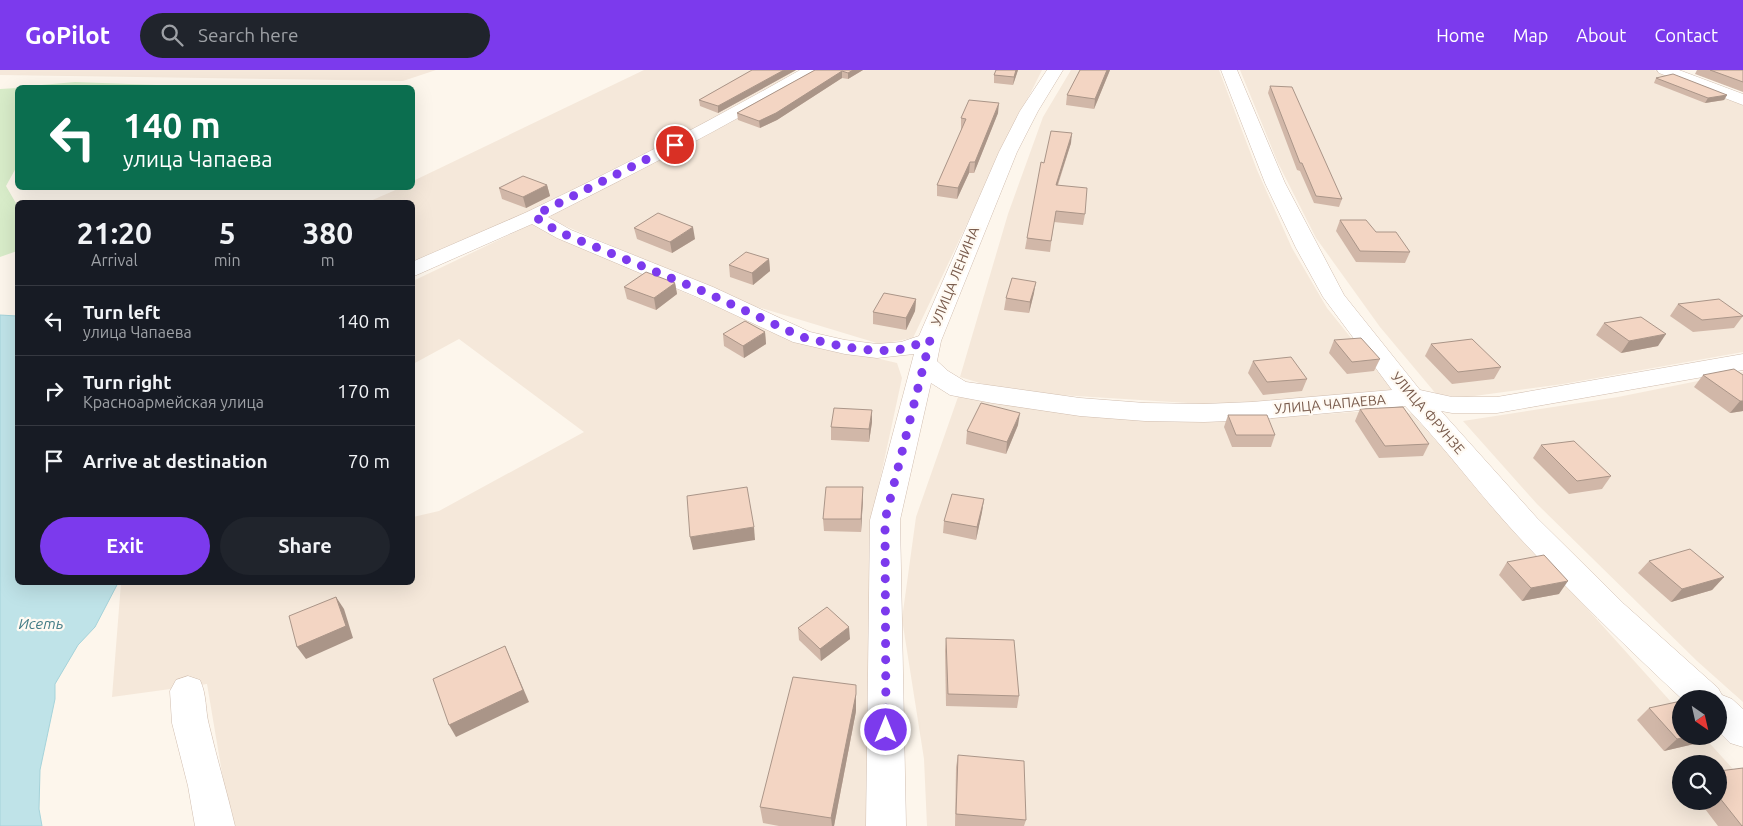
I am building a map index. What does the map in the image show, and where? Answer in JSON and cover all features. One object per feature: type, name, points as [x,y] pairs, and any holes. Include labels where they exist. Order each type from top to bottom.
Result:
[{"type":"street","points":[[415,270],[535,215],[722,121],[811,70]]},
{"type":"street","name":"УЛИЦА ЛЕНИНА","points":[[886,826],[885,520],[926,351],[1008,152],[1029,111],[1055,70]]},
{"type":"street","name":"УЛИЦА ФРУНЗЕ","points":[[1229,70],[1275,183],[1306,248],[1334,297],[1411,397],[1443,429],[1526,526],[1612,613],[1696,690]]},
{"type":"street","points":[[1665,70],[1743,100]]},
{"type":"street","points":[[535,215],[541,222],[564,234],[705,292],[802,337],[845,347],[877,351],[903,349],[926,351]]},
{"type":"street","name":"УЛИЦА ЧАПАЕВА","points":[[926,351],[939,377],[959,389],[992,396],[1080,407],[1136,411],[1252,412],[1411,397],[1452,405],[1497,405],[1743,362]]},
{"type":"street","points":[[188,691],[190,723],[207,786],[215,826]]},
{"type":"street","points":[[1728,718],[1743,731]]},
{"type":"shaded area","points":[[0,70],[436,70],[403,81],[0,75]]},
{"type":"shaded area","points":[[644,70],[797,70],[737,108],[582,187],[415,267],[415,200],[373,200],[395,190],[415,190],[415,180]]},
{"type":"shaded area","points":[[823,70],[1042,70],[913,338],[880,344],[751,305],[549,219],[556,209],[728,124]]},
{"type":"shaded area","points":[[1071,70],[1219,70],[1257,170],[1292,248],[1327,308],[1393,390],[1236,406],[1010,392],[960,377],[1008,214],[1043,117]]},
{"type":"shaded area","points":[[1240,70],[1654,70],[1743,105],[1743,352],[1563,384],[1467,397],[1437,395],[1380,327],[1316,238],[1278,163]]},
{"type":"shaded area","points":[[532,224],[787,337],[897,363],[902,378],[870,526],[873,712],[868,826],[231,826],[207,684],[112,697],[121,585],[415,585],[415,517],[439,511],[584,432],[459,339],[415,363],[415,280]]},
{"type":"shaded area","points":[[1743,372],[1743,702],[1697,661],[1537,504],[1463,421],[1618,397]]},
{"type":"shaded area","points":[[958,397],[1142,419],[1272,418],[1395,409],[1412,414],[1672,703],[1672,745],[1711,745],[1720,755],[1672,755],[1672,810],[1727,810],[1727,762],[1743,780],[1743,826],[927,826],[924,759],[902,619],[916,517]]},
{"type":"green space","points":[[75,82],[157,85],[41,85]]},
{"type":"green space","points":[[15,88],[15,170],[6,186],[15,202],[15,252],[0,257],[0,89]]},
{"type":"water","name":"Исеть","points":[[0,315],[15,316],[15,585],[117,585],[95,627],[78,645],[55,684],[55,699],[40,770],[39,809],[42,826],[0,826]]},
{"type":"building","points":[[752,70],[784,70],[718,106],[699,100]]},
{"type":"building","points":[[815,70],[853,70],[848,73],[842,71],[776,113],[759,121],[737,113]]},
{"type":"building","points":[[996,70],[1016,70],[1014,77],[994,75]]},
{"type":"building","points":[[1080,70],[1107,70],[1095,99],[1067,95]]},
{"type":"building","points":[[1710,70],[1743,70],[1743,82]]},
{"type":"building","points":[[1673,74],[1727,95],[1708,98],[1656,78]]},
{"type":"building","points":[[1270,86],[1292,87],[1342,199],[1316,196],[1302,163],[1300,163]]},
{"type":"building","points":[[969,100],[999,103],[975,162],[970,162],[958,188],[937,185],[966,119],[961,118]]},
{"type":"building","points":[[1051,131],[1072,133],[1056,185],[1087,188],[1085,214],[1056,211],[1051,241],[1027,238],[1041,162],[1044,163]]},
{"type":"building","points":[[523,176],[547,185],[523,197],[499,188]]},
{"type":"building","points":[[658,213],[693,227],[670,242],[634,228]]},
{"type":"building","points":[[1340,220],[1366,220],[1376,232],[1396,232],[1410,252],[1360,251]]},
{"type":"building","points":[[746,252],[769,259],[752,273],[729,265]]},
{"type":"building","points":[[646,272],[675,283],[654,298],[624,287]]},
{"type":"building","points":[[1012,278],[1036,282],[1030,302],[1006,298]]},
{"type":"building","points":[[884,293],[916,299],[906,318],[873,312]]},
{"type":"building","points":[[1719,299],[1743,316],[1702,320],[1678,304]]},
{"type":"building","points":[[1641,317],[1666,334],[1629,341],[1604,323]]},
{"type":"building","points":[[745,321],[765,332],[743,346],[723,334]]},
{"type":"building","points":[[1361,338],[1380,359],[1352,362],[1334,340]]},
{"type":"building","points":[[1472,339],[1501,367],[1458,372],[1431,344]]},
{"type":"building","points":[[1291,357],[1307,379],[1267,382],[1253,361]]},
{"type":"building","points":[[1734,369],[1743,375],[1743,401],[1740,401],[1703,375]]},
{"type":"building","points":[[981,403],[1020,413],[1007,442],[967,431]]},
{"type":"building","points":[[1403,407],[1429,444],[1385,446],[1360,409]]},
{"type":"building","points":[[834,408],[872,410],[869,429],[831,427]]},
{"type":"building","points":[[1228,415],[1267,415],[1275,435],[1236,435]]},
{"type":"building","points":[[1574,441],[1611,476],[1577,481],[1541,445]]},
{"type":"building","points":[[747,487],[754,527],[690,537],[687,496]]},
{"type":"building","points":[[826,487],[863,487],[861,519],[823,519]]},
{"type":"building","points":[[952,494],[984,499],[977,527],[944,521]]},
{"type":"building","points":[[1690,549],[1724,577],[1682,589],[1649,561]]},
{"type":"building","points":[[1544,555],[1568,581],[1531,588],[1507,562]]},
{"type":"building","points":[[336,597],[346,626],[297,647],[289,616]]},
{"type":"building","points":[[827,607],[849,627],[820,649],[798,628]]},
{"type":"building","points":[[946,638],[1014,640],[1019,696],[948,694]]},
{"type":"building","points":[[505,646],[523,690],[449,725],[433,679]]},
{"type":"building","points":[[793,677],[856,685],[856,694],[831,818],[760,807]]},
{"type":"building","points":[[1672,703],[1672,733],[1649,708]]},
{"type":"building","points":[[958,755],[1024,761],[1026,820],[956,814]]},
{"type":"building","points":[[1743,768],[1743,826],[1727,807],[1727,770]]},
{"type":"route","points":[[675,145],[535,215],[541,222],[564,234],[705,292],[802,337],[845,347],[877,351],[903,349],[930,340],[885,520],[886,730]]}]
